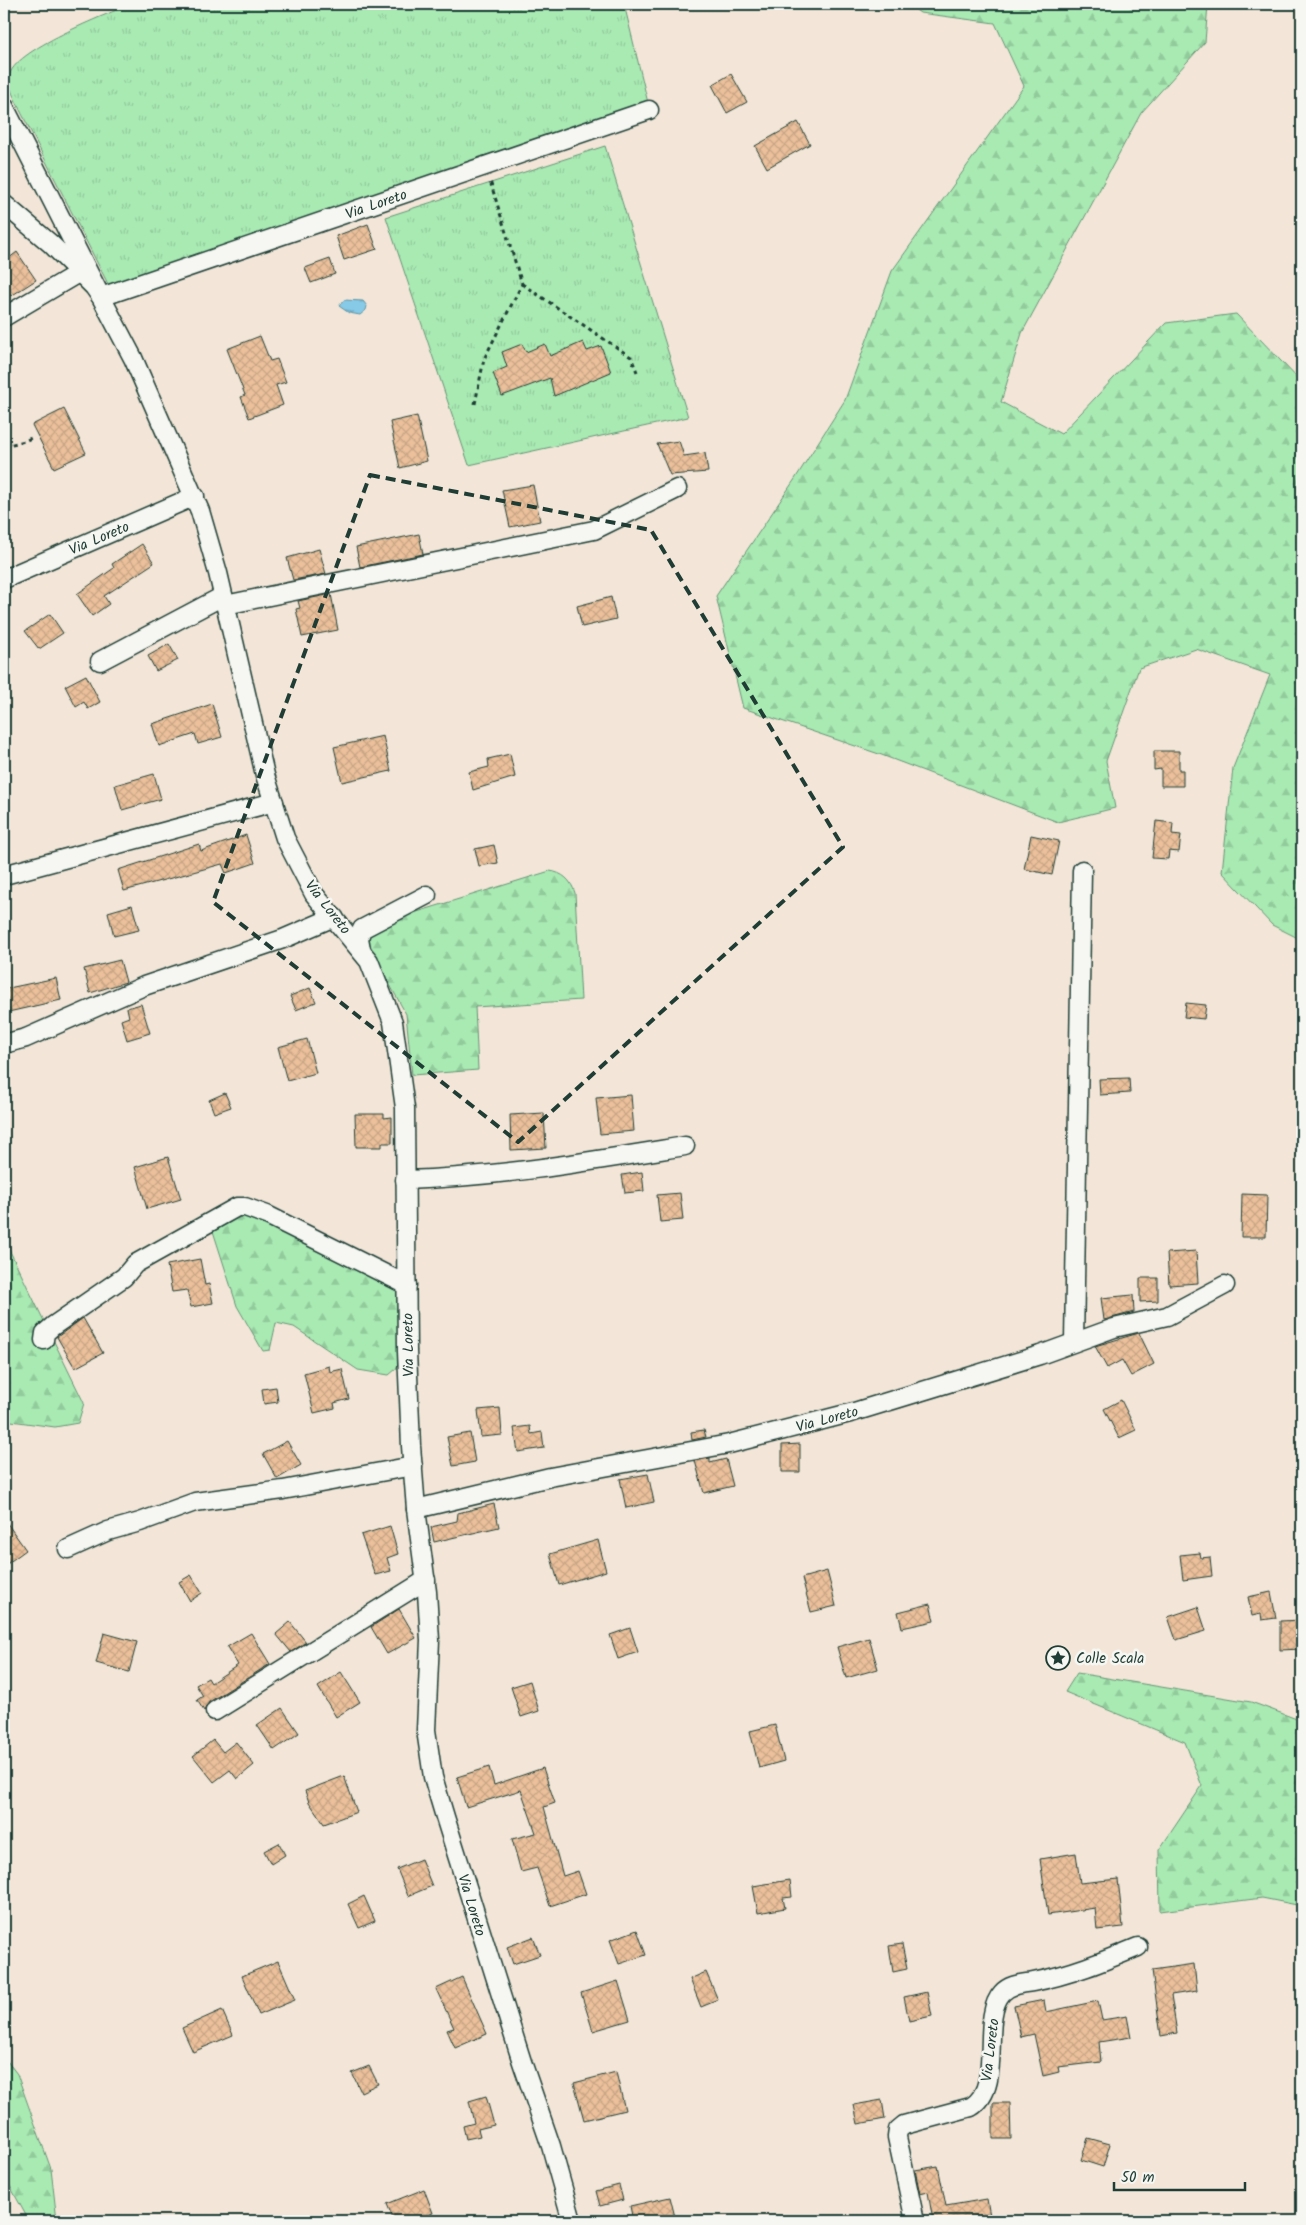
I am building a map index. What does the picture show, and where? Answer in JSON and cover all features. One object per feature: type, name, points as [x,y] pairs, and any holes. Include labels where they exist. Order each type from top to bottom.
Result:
[{"type":"street","points":[[4,106],[101,297]]},
{"type":"street","name":"Via Loreto","points":[[101,297],[649,110]]},
{"type":"street","name":"Via Loreto","points":[[4,204],[80,272],[101,297],[133,358],[195,496],[224,600],[265,776],[291,852],[314,894],[361,949],[382,990],[396,1034],[405,1108],[406,1285],[413,1466],[416,1509],[426,1580],[430,1640],[426,1730],[433,1777],[522,2062],[551,2146],[572,2221]]},
{"type":"street","points":[[4,317],[80,272]]},
{"type":"street","points":[[100,661],[224,600],[594,530],[677,489]]},
{"type":"street","name":"Via Loreto","points":[[4,579],[195,496]]},
{"type":"street","points":[[4,875],[274,802]]},
{"type":"street","points":[[1074,1342],[1082,870]]},
{"type":"street","points":[[361,949],[359,933],[362,929],[427,895]]},
{"type":"street","points":[[4,1044],[26,1038],[144,986],[283,939],[334,917]]},
{"type":"street","points":[[405,1180],[458,1179],[529,1171],[685,1146]]},
{"type":"street","points":[[44,1340],[45,1333],[53,1326],[124,1277],[135,1264],[237,1207],[245,1207],[267,1215],[406,1285]]},
{"type":"street","name":"Via Loreto","points":[[416,1509],[550,1476],[686,1453],[764,1436],[902,1398],[1122,1326],[1167,1316],[1225,1285]]},
{"type":"street","points":[[68,1549],[108,1531],[140,1522],[195,1502],[283,1490],[413,1466]]},
{"type":"street","points":[[214,1711],[426,1580]]},
{"type":"street","name":"Via Loreto","points":[[915,2221],[896,2137],[898,2130],[904,2125],[971,2107],[982,2096],[987,2085],[995,2007],[1001,1994],[1017,1984],[1050,1978],[1092,1966],[1138,1947]]},
{"type":"path","points":[[485,166],[522,284],[631,357],[637,372]]},
{"type":"path","points":[[475,404],[484,360],[522,284]]},
{"type":"path","points":[[4,446],[25,441],[32,437]]},
{"type":"highlighted area","points":[[370,475],[651,530],[843,847],[518,1142],[213,902]]},
{"type":"green space","points":[[131,4],[624,4],[648,103],[114,285],[108,284],[20,110],[11,90],[9,77],[14,67],[26,56],[43,45],[83,24]]},
{"type":"green space","points":[[908,4],[1208,4],[1205,42],[1141,113],[1022,333],[1001,402],[1061,434],[1166,323],[1236,314],[1302,383],[1302,940],[1272,925],[1222,872],[1233,768],[1270,675],[1196,649],[1139,668],[1106,761],[1115,808],[1058,822],[879,754],[743,708],[716,596],[795,479],[845,400],[892,271],[1024,86],[995,23],[920,13]]},
{"type":"green space","points":[[605,146],[688,417],[469,465],[386,217]]},
{"type":"green space","points":[[550,871],[559,873],[566,878],[575,893],[581,1000],[475,1007],[478,1070],[412,1075],[406,1014],[368,945],[370,934],[391,920]]},
{"type":"green space","points":[[243,1211],[398,1286],[401,1357],[396,1369],[389,1375],[358,1370],[294,1327],[276,1323],[270,1350],[263,1351],[237,1306],[213,1231],[219,1223]]},
{"type":"green space","points":[[4,1239],[84,1403],[78,1423],[55,1427],[4,1420]]},
{"type":"green space","points":[[1077,1673],[1251,1702],[1302,1721],[1302,1906],[1262,1898],[1160,1911],[1159,1850],[1202,1786],[1185,1742],[1065,1692]]},
{"type":"green space","points":[[4,2057],[17,2074],[51,2169],[57,2221],[29,2221],[4,2175]]},
{"type":"water","points":[[344,300],[363,301],[367,306],[366,310],[360,315],[349,313],[339,306]]},
{"type":"building","points":[[731,74],[747,102],[727,113],[712,85]]},
{"type":"building","points":[[798,122],[810,144],[767,168],[755,146]]},
{"type":"building","points":[[368,224],[377,249],[344,260],[336,236]]},
{"type":"building","points":[[17,252],[36,280],[11,296],[4,286],[4,262]]},
{"type":"building","points":[[330,259],[335,274],[311,283],[305,268]]},
{"type":"building","points":[[260,336],[270,361],[277,359],[286,382],[276,385],[283,405],[249,418],[241,397],[245,395],[227,349]]},
{"type":"building","points":[[583,342],[587,351],[601,346],[611,372],[554,396],[550,378],[502,396],[493,373],[507,367],[502,352],[522,344],[526,352],[545,344],[550,356]]},
{"type":"building","points":[[64,409],[86,453],[54,468],[32,425]]},
{"type":"building","points":[[417,416],[427,461],[400,468],[390,422]]},
{"type":"building","points":[[679,441],[684,456],[705,453],[708,472],[670,475],[657,444]]},
{"type":"building","points":[[533,485],[540,521],[510,527],[502,490]]},
{"type":"building","points":[[419,534],[423,554],[360,567],[356,547]]},
{"type":"building","points":[[142,544],[154,563],[104,596],[109,604],[92,616],[77,594],[114,568],[112,564]]},
{"type":"building","points":[[319,549],[326,574],[293,580],[287,558]]},
{"type":"building","points":[[331,594],[338,630],[302,637],[296,609],[300,608],[298,601]]},
{"type":"building","points":[[611,597],[616,619],[582,627],[577,606]]},
{"type":"building","points":[[50,614],[63,633],[39,649],[25,631]]},
{"type":"building","points":[[169,644],[178,660],[156,671],[148,656]]},
{"type":"building","points":[[86,675],[100,702],[88,709],[84,702],[76,707],[65,686]]},
{"type":"building","points":[[212,704],[222,737],[198,744],[195,734],[159,746],[152,724]]},
{"type":"building","points":[[383,736],[391,771],[342,782],[334,747]]},
{"type":"building","points":[[1154,751],[1179,751],[1179,770],[1183,770],[1183,786],[1161,786],[1161,769],[1154,770]]},
{"type":"building","points":[[510,754],[515,777],[473,790],[469,772],[489,767],[488,759]]},
{"type":"building","points":[[154,774],[161,799],[122,810],[115,785]]},
{"type":"building","points":[[1156,821],[1173,823],[1172,834],[1181,835],[1179,852],[1169,851],[1168,859],[1152,858]]},
{"type":"building","points":[[246,835],[255,863],[226,873],[222,864],[124,891],[118,870],[199,844],[201,851]]},
{"type":"building","points":[[1031,835],[1059,841],[1052,875],[1024,869]]},
{"type":"building","points":[[494,845],[498,863],[479,866],[475,849]]},
{"type":"building","points":[[132,905],[139,930],[114,936],[108,912]]},
{"type":"building","points":[[120,960],[126,982],[90,993],[84,969]]},
{"type":"building","points":[[56,978],[61,1000],[4,1013],[4,989]]},
{"type":"building","points":[[310,988],[316,1002],[296,1010],[290,996]]},
{"type":"building","points":[[1186,1003],[1206,1005],[1204,1019],[1184,1017]]},
{"type":"building","points":[[141,1004],[150,1033],[127,1040],[121,1020],[129,1017],[127,1008]]},
{"type":"building","points":[[307,1039],[316,1073],[287,1081],[278,1047]]},
{"type":"building","points":[[1129,1078],[1130,1093],[1100,1095],[1099,1079]]},
{"type":"building","points":[[225,1093],[231,1107],[214,1113],[209,1100]]},
{"type":"building","points":[[631,1095],[634,1131],[600,1134],[596,1098]]},
{"type":"building","points":[[544,1113],[546,1148],[511,1150],[510,1115]]},
{"type":"building","points":[[355,1114],[384,1114],[384,1118],[392,1117],[392,1143],[382,1143],[382,1147],[356,1147]]},
{"type":"building","points":[[168,1157],[181,1199],[147,1209],[135,1167]]},
{"type":"building","points":[[642,1172],[644,1191],[625,1193],[622,1175]]},
{"type":"building","points":[[680,1193],[683,1220],[660,1222],[657,1195]]},
{"type":"building","points":[[1242,1194],[1267,1195],[1266,1237],[1241,1237]]},
{"type":"building","points":[[1196,1251],[1198,1283],[1169,1285],[1167,1253]]},
{"type":"building","points":[[200,1259],[205,1285],[209,1284],[213,1303],[191,1307],[187,1290],[172,1292],[167,1265]]},
{"type":"building","points":[[1140,1278],[1158,1278],[1158,1301],[1140,1302]]},
{"type":"building","points":[[1133,1295],[1134,1312],[1104,1320],[1101,1298]]},
{"type":"building","points":[[83,1318],[103,1353],[75,1368],[57,1337]]},
{"type":"building","points":[[1139,1333],[1154,1364],[1131,1376],[1122,1360],[1107,1368],[1095,1346]]},
{"type":"building","points":[[329,1366],[330,1372],[342,1369],[349,1399],[334,1403],[335,1408],[314,1413],[304,1373]]},
{"type":"building","points":[[276,1387],[278,1402],[264,1404],[262,1389]]},
{"type":"building","points":[[1121,1400],[1136,1430],[1119,1438],[1104,1409]]},
{"type":"building","points":[[500,1408],[502,1435],[481,1437],[478,1410]]},
{"type":"building","points":[[530,1426],[531,1434],[542,1432],[544,1448],[518,1452],[514,1428]]},
{"type":"building","points":[[704,1430],[706,1437],[692,1440],[691,1432]]},
{"type":"building","points":[[470,1433],[475,1462],[453,1466],[447,1437]]},
{"type":"building","points":[[287,1441],[301,1465],[277,1479],[263,1454]]},
{"type":"building","points":[[800,1444],[800,1472],[782,1472],[782,1445]]},
{"type":"building","points":[[710,1458],[710,1463],[726,1459],[733,1486],[704,1493],[695,1461]]},
{"type":"building","points":[[648,1474],[654,1502],[626,1508],[620,1479]]},
{"type":"building","points":[[494,1504],[499,1527],[434,1542],[431,1527],[457,1521],[458,1513]]},
{"type":"building","points":[[4,1519],[26,1550],[4,1566]]},
{"type":"building","points":[[390,1526],[398,1554],[387,1558],[391,1571],[375,1575],[361,1535]]},
{"type":"building","points":[[598,1540],[606,1571],[559,1585],[550,1554]]},
{"type":"building","points":[[1200,1553],[1201,1558],[1210,1557],[1212,1576],[1183,1580],[1180,1555]]},
{"type":"building","points":[[827,1571],[836,1606],[811,1612],[802,1578]]},
{"type":"building","points":[[191,1575],[202,1593],[190,1601],[179,1582]]},
{"type":"building","points":[[1271,1592],[1276,1618],[1262,1620],[1261,1614],[1252,1616],[1248,1597]]},
{"type":"building","points":[[930,1604],[934,1621],[902,1628],[898,1612]]},
{"type":"building","points":[[1198,1607],[1206,1631],[1176,1640],[1168,1617]]},
{"type":"building","points":[[399,1609],[416,1638],[387,1654],[371,1627]]},
{"type":"building","points":[[1302,1620],[1302,1649],[1280,1650],[1280,1621]]},
{"type":"building","points":[[290,1622],[306,1642],[291,1652],[276,1634]]},
{"type":"building","points":[[630,1628],[638,1652],[618,1659],[610,1635]]},
{"type":"building","points":[[104,1633],[137,1642],[129,1672],[96,1663]]},
{"type":"building","points":[[251,1633],[270,1664],[209,1702],[204,1711],[197,1700],[203,1696],[196,1685],[208,1678],[211,1683],[238,1665],[227,1647]]},
{"type":"building","points":[[869,1638],[878,1669],[846,1678],[837,1647]]},
{"type":"building","points":[[341,1672],[360,1702],[336,1717],[318,1687]]},
{"type":"building","points":[[530,1681],[539,1711],[521,1717],[511,1687]]},
{"type":"building","points":[[282,1708],[299,1733],[274,1750],[257,1725]]},
{"type":"building","points":[[775,1725],[784,1761],[759,1768],[750,1731]]},
{"type":"building","points":[[213,1740],[223,1752],[236,1742],[254,1765],[237,1779],[230,1770],[214,1782],[193,1756]]},
{"type":"building","points":[[489,1767],[494,1785],[543,1768],[555,1803],[544,1807],[563,1876],[578,1871],[586,1894],[550,1906],[537,1868],[521,1872],[512,1839],[536,1833],[521,1790],[466,1807],[457,1777]]},
{"type":"building","points":[[344,1776],[357,1812],[324,1824],[309,1802],[305,1791]]},
{"type":"building","points":[[279,1843],[285,1855],[271,1864],[264,1851]]},
{"type":"building","points":[[1076,1853],[1080,1883],[1118,1879],[1123,1927],[1097,1930],[1095,1908],[1048,1915],[1040,1859]]},
{"type":"building","points":[[421,1859],[432,1886],[408,1896],[397,1869]]},
{"type":"building","points":[[790,1880],[792,1897],[783,1898],[785,1908],[758,1913],[753,1886]]},
{"type":"building","points":[[364,1896],[375,1921],[359,1928],[348,1904]]},
{"type":"building","points":[[637,1930],[646,1955],[619,1964],[610,1940]]},
{"type":"building","points":[[533,1937],[540,1955],[513,1964],[507,1947]]},
{"type":"building","points":[[902,1944],[907,1969],[893,1972],[889,1946]]},
{"type":"building","points":[[278,1961],[295,2000],[259,2015],[242,1976]]},
{"type":"building","points":[[1194,1964],[1197,1991],[1171,1995],[1177,2033],[1161,2036],[1152,1970]]},
{"type":"building","points":[[706,1972],[718,2000],[701,2007],[690,1979]]},
{"type":"building","points":[[462,1977],[487,2034],[455,2048],[447,2030],[454,2028],[436,1989]]},
{"type":"building","points":[[618,1981],[630,2020],[593,2031],[581,1993]]},
{"type":"building","points":[[927,1992],[932,2016],[909,2021],[904,1997]]},
{"type":"building","points":[[1044,2000],[1046,2012],[1098,2001],[1102,2020],[1127,2016],[1131,2037],[1099,2042],[1101,2062],[1058,2067],[1059,2072],[1043,2076],[1034,2034],[1021,2037],[1014,2006]]},
{"type":"building","points":[[222,2010],[233,2035],[193,2052],[182,2028]]},
{"type":"building","points":[[369,2066],[378,2084],[361,2092],[352,2073]]},
{"type":"building","points":[[616,2072],[625,2110],[584,2120],[574,2083]]},
{"type":"building","points":[[486,2096],[494,2125],[478,2129],[480,2136],[466,2139],[463,2126],[474,2123],[469,2101]]},
{"type":"building","points":[[882,2100],[885,2119],[858,2124],[854,2105]]},
{"type":"building","points":[[993,2103],[1010,2103],[1011,2139],[993,2139]]},
{"type":"building","points":[[1088,2138],[1110,2144],[1103,2167],[1081,2160]]},
{"type":"building","points":[[938,2166],[946,2206],[987,2199],[990,2216],[983,2217],[984,2221],[933,2221],[928,2192],[920,2194],[915,2170]]},
{"type":"building","points":[[619,2185],[623,2200],[600,2206],[596,2191]]},
{"type":"building","points":[[424,2189],[433,2213],[412,2221],[394,2221],[387,2204]]},
{"type":"building","points":[[670,2197],[676,2221],[633,2221],[630,2206]]},
{"type":"place","name":"Colle Scala","points":[[1058,1658]]}]
